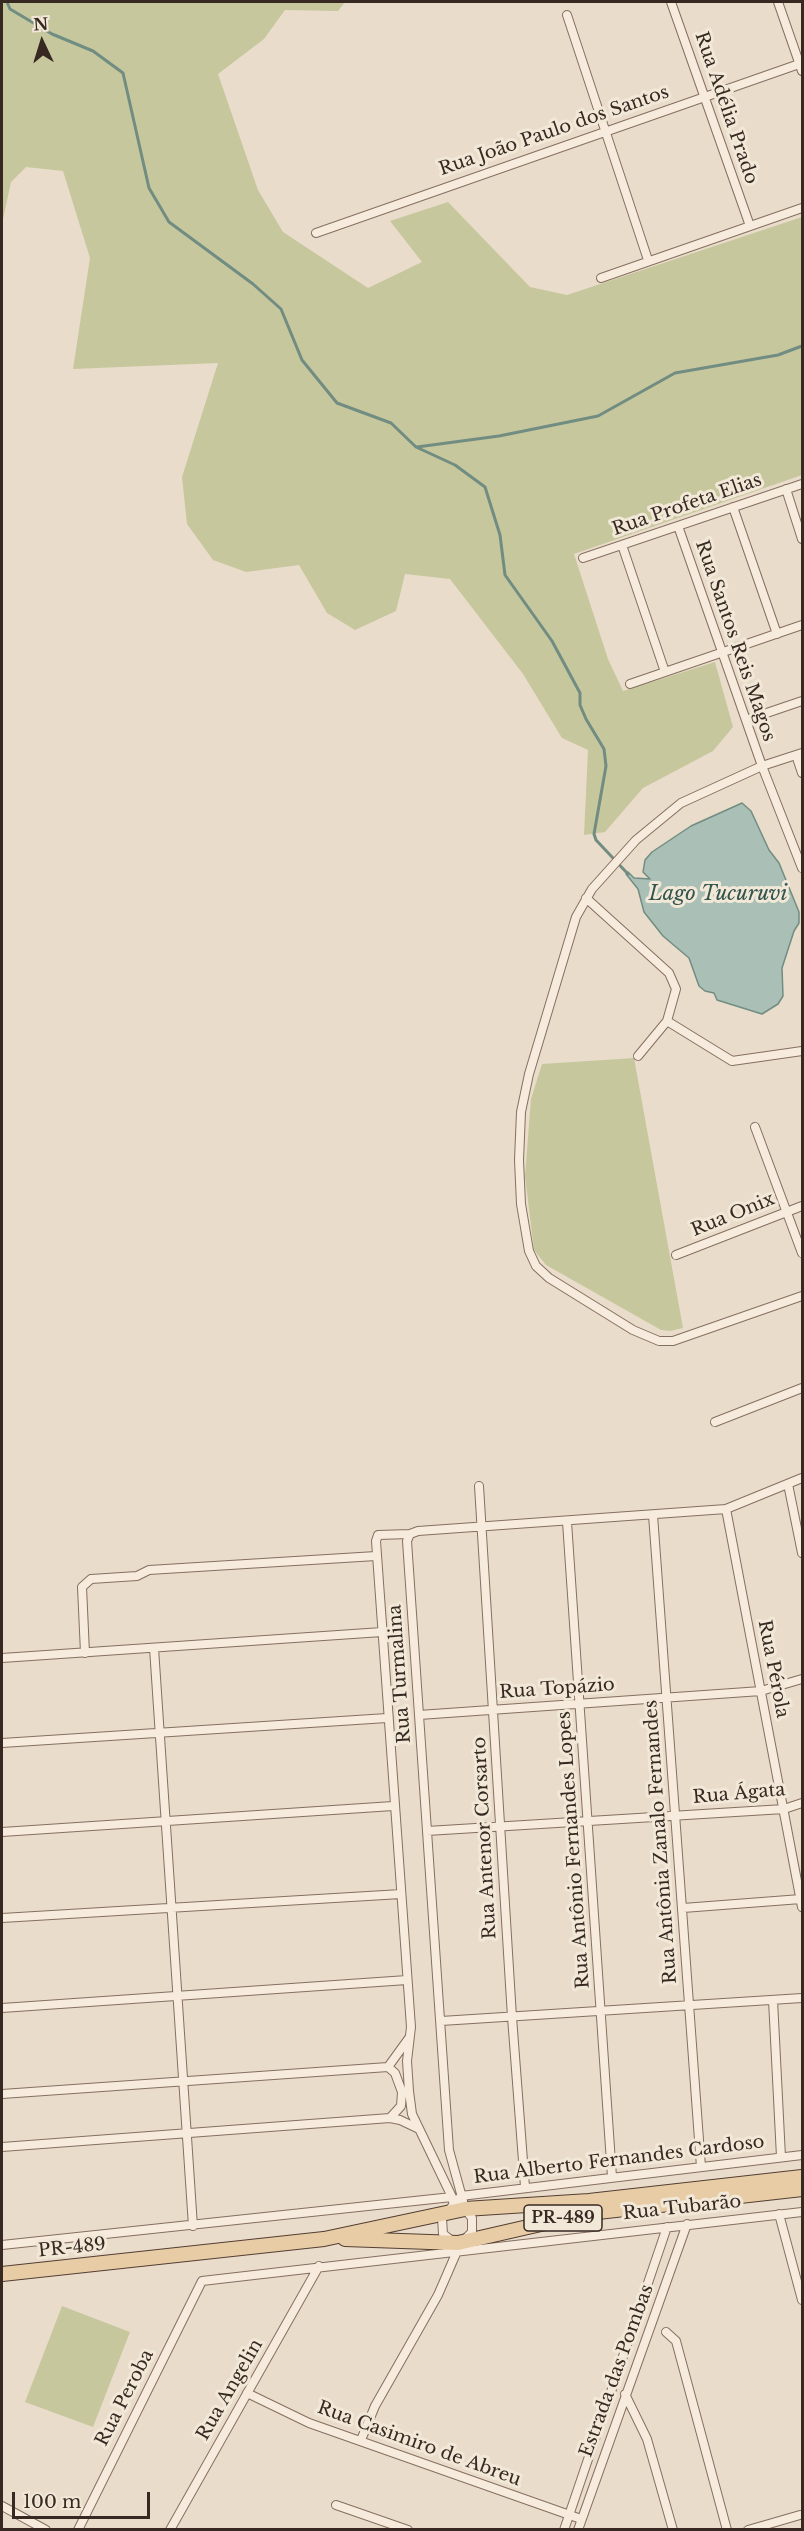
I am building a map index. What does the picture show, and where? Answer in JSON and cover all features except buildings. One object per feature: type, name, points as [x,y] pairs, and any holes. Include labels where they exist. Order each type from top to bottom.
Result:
[{"type":"main road","name":"PR-489","points":[[2,2274],[324,2239],[455,2202],[589,2202],[802,2177]]},
{"type":"main road","name":"PR-489","points":[[324,2239],[458,2247],[589,2213],[802,2189]]},
{"type":"street","name":"Rua Adélia Prado","points":[[671,2],[750,226]]},
{"type":"street","points":[[778,2],[802,66]]},
{"type":"street","points":[[567,15],[648,260]]},
{"type":"street","name":"Rua João Paulo dos Santos","points":[[316,233],[704,96],[802,66]]},
{"type":"street","points":[[601,278],[802,208]]},
{"type":"street","name":"Rua Profeta Elias","points":[[583,558],[802,484]]},
{"type":"street","points":[[786,489],[802,539]]},
{"type":"street","points":[[734,507],[777,634]]},
{"type":"street","name":"Rua Santos Reis Magos","points":[[678,526],[762,766],[802,868]]},
{"type":"street","points":[[622,545],[665,672]]},
{"type":"street","points":[[630,684],[802,626]]},
{"type":"street","points":[[746,720],[802,701]]},
{"type":"street","points":[[802,773],[799,754],[762,766],[681,803],[652,825],[616,860],[586,898],[568,941],[524,1092],[519,1180],[529,1251],[541,1272],[633,1330],[659,1341],[687,1339],[802,1296]]},
{"type":"street","points":[[586,898],[669,973],[676,989],[667,1021],[638,1056]]},
{"type":"street","points":[[667,1021],[732,1061],[802,1051]]},
{"type":"street","points":[[755,1127],[802,1253]]},
{"type":"street","name":"Rua Onix","points":[[676,1255],[802,1206]]},
{"type":"street","points":[[715,1422],[802,1388]]},
{"type":"street","points":[[360,2440],[375,2406],[438,2295],[458,2247],[470,2236],[473,2227],[472,2218],[455,2202],[412,2114],[407,2061],[410,2037],[407,1980],[376,1556],[378,1535],[726,1509],[802,1479]]},
{"type":"street","points":[[788,1484],[802,1553]]},
{"type":"street","name":"Rua Antenor Corsarto","points":[[479,1486],[512,2017],[525,2187]]},
{"type":"street","name":"Rua Pérola","points":[[726,1509],[802,1903]]},
{"type":"street","name":"Rua Antônia Zanalo Fernandes","points":[[652,1515],[668,1698],[701,2167]]},
{"type":"street","name":"Rua Antônio Fernandes Lopes","points":[[567,1521],[612,2177]]},
{"type":"street","name":"Rua Turmalina","points":[[410,1534],[407,1541],[449,2150],[455,2202]]},
{"type":"street","points":[[85,1653],[82,1587],[91,1579],[137,1576],[149,1570],[376,1556]]},
{"type":"street","points":[[2,1658],[382,1632]]},
{"type":"street","points":[[154,1648],[193,2226]]},
{"type":"street","name":"Rua Topázio","points":[[419,1715],[761,1691],[802,1679]]},
{"type":"street","points":[[2,1743],[387,1718]]},
{"type":"street","name":"Rua Ágata","points":[[427,1832],[784,1809],[802,1803]]},
{"type":"street","points":[[2,1832],[393,1806]]},
{"type":"street","points":[[2,1918],[401,1894]]},
{"type":"street","points":[[682,1908],[802,1903]]},
{"type":"street","points":[[2,2008],[407,1980]]},
{"type":"street","points":[[441,2022],[802,1998]]},
{"type":"street","points":[[773,2000],[781,2157]]},
{"type":"street","points":[[388,2067],[410,2037]]},
{"type":"street","points":[[2,2094],[388,2067],[395,2073],[402,2092],[400,2106],[390,2118]]},
{"type":"street","points":[[2,2147],[390,2118],[419,2129]]},
{"type":"street","name":"Rua Alberto Fernandes Cardoso","points":[[2,2245],[455,2202],[525,2187],[802,2155]]},
{"type":"street","points":[[455,2202],[442,2218],[442,2234],[458,2247]]},
{"type":"street","name":"Rua Tubarão","points":[[202,2281],[458,2247],[802,2212]]},
{"type":"street","points":[[779,2214],[802,2300]]},
{"type":"street","name":"Estrada das Pombas","points":[[578,2529],[626,2394],[660,2326],[687,2224]]},
{"type":"street","points":[[564,2529],[667,2227]]},
{"type":"street","name":"Rua Angelin","points":[[170,2529],[320,2266]]},
{"type":"street","name":"Rua Peroba","points":[[78,2529],[202,2281]]},
{"type":"street","points":[[660,2326],[676,2341],[727,2529]]},
{"type":"street","name":"Rua Casimiro de Abreu","points":[[247,2393],[309,2423],[581,2519]]},
{"type":"street","points":[[626,2394],[647,2439],[673,2529]]},
{"type":"street","points":[[336,2505],[408,2529]]},
{"type":"street","points":[[2,2506],[46,2529]]},
{"type":"street","points":[[748,2529],[800,2515]]},
{"type":"green space","points":[[2,2],[345,2],[338,11],[285,10],[264,39],[218,74],[258,190],[283,232],[368,288],[422,262],[390,221],[448,202],[530,287],[567,295],[802,217],[802,475],[574,554],[608,659],[623,691],[715,662],[733,727],[713,751],[643,788],[605,832],[584,835],[588,750],[562,738],[523,674],[450,579],[405,574],[396,611],[355,630],[327,613],[299,565],[246,572],[213,560],[187,524],[182,477],[218,363],[73,369],[90,258],[63,171],[26,167],[11,182],[2,224]]},
{"type":"green space","points":[[634,1058],[683,1328],[670,1331],[661,1330],[546,1265],[534,1250],[525,1176],[531,1099],[542,1064]]},
{"type":"green space","points":[[62,2306],[130,2332],[93,2427],[25,2402]]},
{"type":"water","name":"Lago Tucuruvi","points":[[742,803],[751,811],[769,850],[779,863],[799,912],[799,923],[794,931],[782,968],[783,996],[778,1004],[762,1014],[717,1000],[714,993],[705,991],[699,986],[689,958],[663,936],[644,912],[638,889],[626,874],[628,872],[634,878],[650,879],[643,872],[645,860],[652,852],[691,826]]},
{"type":"waterway","points":[[7,2],[10,9],[52,34],[93,51],[123,73],[149,188],[169,222],[253,284],[281,309],[302,360],[337,403],[391,423],[416,447],[455,465],[485,487],[500,535],[505,575],[552,641],[580,693],[580,705],[586,719],[604,749],[606,766],[594,834],[596,840],[628,874]]},
{"type":"waterway","points":[[417,447],[499,436],[598,416],[675,373],[778,355],[802,346]]}]
